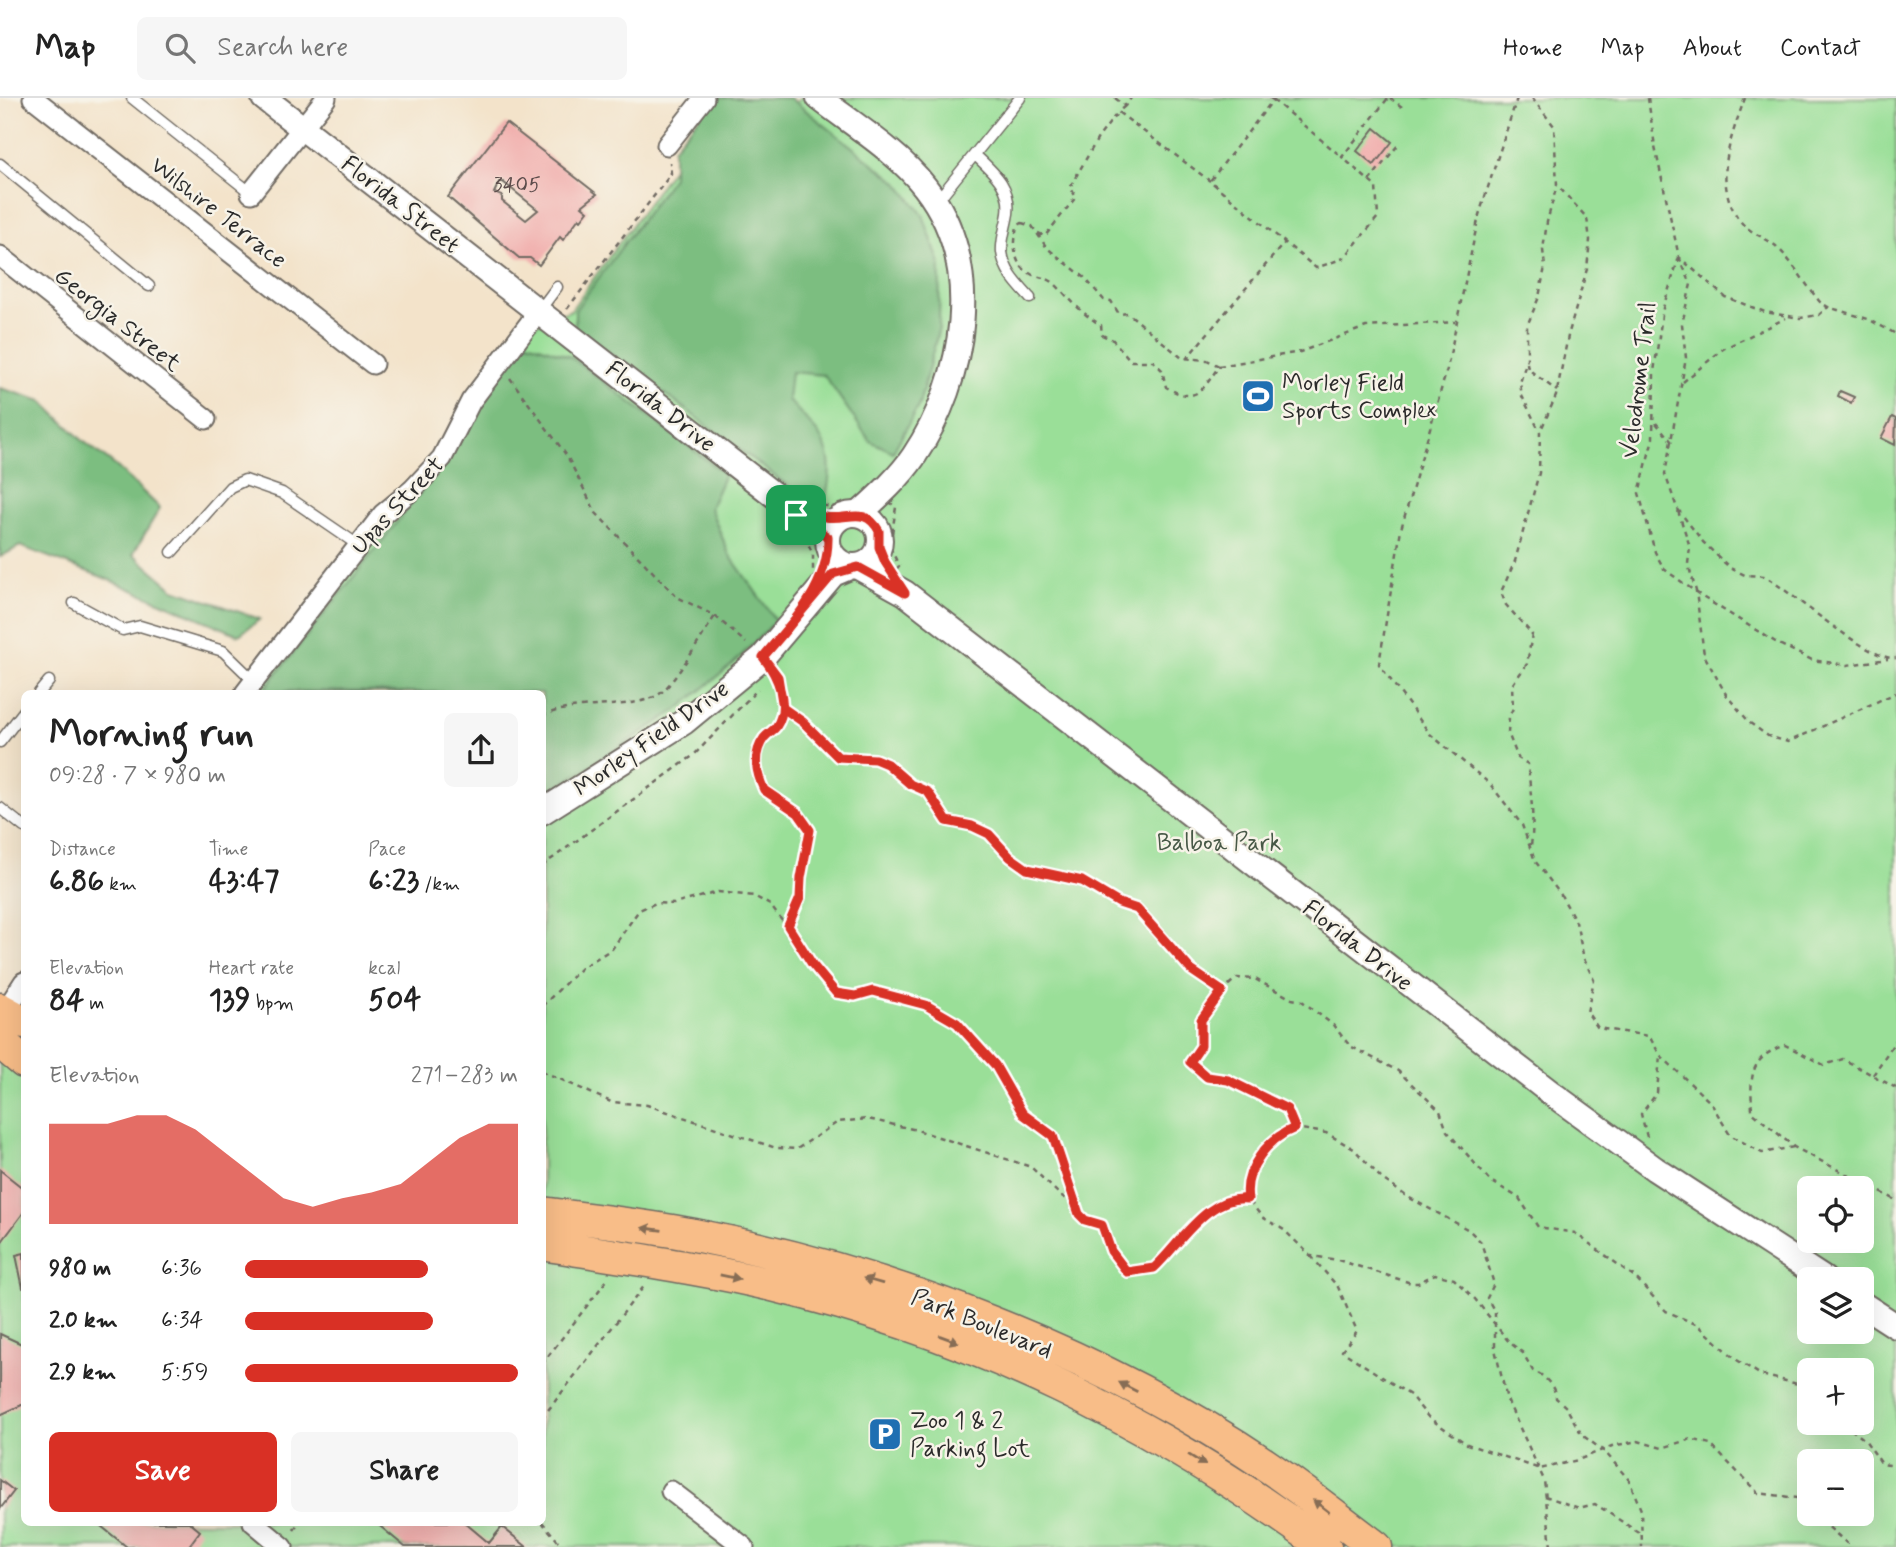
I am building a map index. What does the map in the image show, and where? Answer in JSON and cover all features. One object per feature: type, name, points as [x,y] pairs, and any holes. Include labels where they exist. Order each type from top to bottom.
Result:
[{"type":"main road","points":[[0,1042],[21,1060]]},
{"type":"main road","name":"Park Boulevard","points":[[546,1214],[695,1235],[779,1255],[881,1283],[1028,1338],[1187,1418],[1265,1465],[1376,1547]]},
{"type":"main road","name":"Park Boulevard","points":[[546,1245],[689,1268],[772,1285],[873,1312],[1021,1366],[1178,1448],[1255,1496],[1325,1547]]},
{"type":"street","name":"Wilshire Terrace","points":[[33,98],[373,364]]},
{"type":"street","name":"Florida Street","points":[[264,98],[548,317]]},
{"type":"street","points":[[251,194],[326,98]]},
{"type":"street","points":[[667,145],[704,98]]},
{"type":"street","points":[[819,98],[901,163],[924,185],[954,235],[962,275],[960,338],[944,397],[915,455],[897,477],[852,515],[836,522],[829,544],[845,566],[868,564],[879,539],[897,477]]},
{"type":"street","name":"Georgia Street","points":[[0,257],[206,419]]},
{"type":"street","name":"Upas Street","points":[[250,687],[383,514],[442,458],[471,401],[492,369],[548,317]]},
{"type":"street","name":"Florida Drive","points":[[548,317],[783,502],[829,544]]},
{"type":"street","name":"Florida Drive","points":[[783,502],[824,517],[852,515]]},
{"type":"street","points":[[852,515],[875,523],[879,539]]},
{"type":"street","name":"Florida Drive","points":[[879,539],[905,593]]},
{"type":"street","name":"Morley Field Drive","points":[[811,598],[829,544]]},
{"type":"street","name":"Florida Drive","points":[[855,567],[905,593],[1418,991],[1655,1169],[1806,1267]]},
{"type":"street","name":"Morley Field Drive","points":[[546,809],[684,722],[767,663],[811,598],[833,574],[855,567]]},
{"type":"street","points":[[8,1015],[21,988]]},
{"type":"street","points":[[1874,1312],[1896,1326]]},
{"type":"street","points":[[671,1491],[744,1547]]},
{"type":"street","points":[[258,1526],[283,1547]]},
{"type":"lane","points":[[132,98],[251,194]]},
{"type":"lane","points":[[936,203],[1020,98]]},
{"type":"lane","points":[[975,155],[994,172],[1008,196],[1010,209],[1002,251],[1013,280],[1030,298]]},
{"type":"lane","points":[[0,164],[149,286]]},
{"type":"lane","points":[[548,317],[557,287]]},
{"type":"lane","points":[[172,552],[230,487],[245,480],[282,493],[358,545]]},
{"type":"lane","points":[[74,603],[123,630],[140,626],[223,650],[250,687]]},
{"type":"lane","points":[[42,690],[49,681]]},
{"type":"lane","points":[[0,742],[21,715]]},
{"type":"lane","points":[[0,808],[21,825]]},
{"type":"path","points":[[1115,98],[1125,106]]},
{"type":"path","points":[[1131,98],[1098,138],[1070,187],[1076,197],[1045,236],[1022,223],[1017,226],[1013,251],[1021,267],[1033,276],[1045,276],[1055,284],[1080,312],[1101,325],[1102,335],[1113,340],[1130,360],[1153,361],[1162,370],[1166,387],[1182,397],[1196,395],[1219,366]]},
{"type":"path","points":[[1517,98],[1479,215],[1447,369],[1401,529],[1380,664],[1430,734],[1470,765],[1522,825],[1535,861],[1561,895],[1576,922],[1584,959],[1594,980],[1587,1012],[1598,1028],[1649,1036],[1660,1055],[1711,1103],[1730,1135],[1762,1153],[1794,1147]]},
{"type":"path","points":[[1532,98],[1554,126],[1558,185],[1547,222],[1543,250],[1545,267],[1539,297],[1527,326],[1527,359],[1528,369],[1557,391]]},
{"type":"path","points":[[1745,98],[1732,135],[1724,171],[1734,210],[1749,230],[1782,252],[1814,295],[1828,307],[1853,313],[1896,334]]},
{"type":"path","points":[[1118,112],[1210,181],[1316,268],[1344,258],[1378,217],[1376,187],[1272,99],[1210,181]]},
{"type":"path","points":[[1342,157],[1392,99],[1406,110]]},
{"type":"path","points":[[1648,99],[1655,147],[1679,257],[1726,297],[1765,312],[1789,317],[1819,315],[1828,307]]},
{"type":"path","points":[[548,317],[671,174],[667,145]]},
{"type":"path","points":[[1369,181],[1398,145]]},
{"type":"path","points":[[1531,849],[1535,816],[1530,799],[1528,764],[1518,758],[1508,733],[1509,717],[1513,708],[1512,685],[1527,664],[1532,634],[1506,605],[1501,592],[1515,561],[1539,472],[1539,432],[1557,391],[1571,322],[1587,269],[1590,240],[1587,218],[1558,185]]},
{"type":"path","points":[[1038,233],[1047,248],[1084,277],[1104,300],[1111,302],[1119,314],[1128,313],[1154,337],[1186,359],[1207,360],[1219,366],[1300,352],[1366,327],[1457,322]]},
{"type":"path","points":[[1186,359],[1284,242]]},
{"type":"path","name":"Velodrome Trail","points":[[1679,257],[1691,284],[1682,324],[1686,358],[1683,382],[1665,474],[1677,508],[1703,542],[1730,568],[1745,575],[1765,576],[1858,644],[1888,660]]},
{"type":"path","name":"Velodrome Trail","points":[[1679,257],[1662,308],[1654,372],[1654,422],[1639,493],[1655,552],[1664,569],[1777,643],[1812,660],[1847,665],[1896,659]]},
{"type":"path","points":[[1683,382],[1723,349],[1789,317]]},
{"type":"path","points":[[1527,359],[1520,383],[1522,396],[1539,432]]},
{"type":"path","points":[[492,369],[509,376],[567,456],[596,513],[677,597],[715,616],[767,663],[778,677],[783,708],[774,730],[761,744],[756,763],[764,790],[798,813],[810,830],[800,898],[788,926]]},
{"type":"path","points":[[1654,422],[1672,442]]},
{"type":"path","points":[[896,507],[890,547],[899,566]]},
{"type":"path","points":[[1677,508],[1690,547],[1688,564],[1696,591],[1704,655],[1727,696],[1750,723],[1768,736],[1788,742],[1896,692]]},
{"type":"path","points":[[546,714],[557,709],[642,700],[660,694],[715,616]]},
{"type":"path","points":[[546,863],[694,755],[757,691],[767,663]]},
{"type":"path","points":[[783,708],[803,722],[838,757],[875,759],[887,764],[910,784],[928,792],[947,821],[972,826],[989,834],[1010,857],[1027,869],[1082,881],[1119,903],[1137,909],[1191,970],[1222,991]]},
{"type":"path","points":[[546,1002],[581,968],[612,949],[639,910],[656,903],[674,904],[718,892],[746,894],[762,900],[788,926],[812,964],[836,993],[855,996],[873,991],[909,1000],[950,1017],[964,1029],[995,1065],[1023,1114],[1053,1136],[1077,1205],[1085,1220],[1102,1225],[1111,1251],[1127,1272],[1136,1273],[1154,1268],[1172,1246],[1193,1229],[1203,1213],[1237,1198],[1248,1199]]},
{"type":"path","points":[[1295,1128],[1287,1109],[1228,1080],[1207,1077],[1190,1062],[1201,1046],[1201,1020],[1234,979],[1251,978],[1312,1007],[1350,1046],[1392,1066],[1430,1099],[1458,1144],[1492,1182],[1519,1198],[1538,1227],[1575,1233],[1635,1277],[1666,1311],[1698,1325],[1737,1360],[1761,1375],[1797,1384]]},
{"type":"path","points":[[1873,1075],[1896,1040]]},
{"type":"path","points":[[1896,1088],[1843,1059],[1824,1065],[1785,1045],[1764,1052],[1751,1074],[1752,1112],[1794,1147],[1896,1200]]},
{"type":"path","points":[[1655,1169],[1641,1114],[1657,1093],[1660,1055]]},
{"type":"path","points":[[546,1073],[611,1102],[647,1105],[776,1148],[797,1149],[829,1127],[848,1120],[868,1118],[917,1130],[1031,1167],[1060,1195],[1077,1205]]},
{"type":"path","points":[[1551,1547],[1540,1469],[1507,1400],[1495,1349],[1495,1312],[1487,1298],[1494,1284],[1481,1242],[1469,1230],[1406,1196],[1381,1178],[1368,1160],[1326,1133],[1295,1128],[1275,1138],[1246,1177],[1248,1199],[1262,1217],[1284,1230],[1311,1256],[1338,1287],[1357,1331],[1342,1352],[1410,1395],[1429,1418],[1467,1444],[1540,1469],[1638,1441],[1662,1448],[1691,1439],[1710,1444],[1758,1493],[1797,1498]]},
{"type":"path","points":[[1311,1256],[1338,1260],[1410,1283],[1418,1283],[1435,1274],[1447,1276],[1468,1291],[1509,1342],[1523,1353],[1533,1371],[1541,1374],[1555,1392],[1556,1398],[1566,1407],[1582,1435],[1621,1468],[1641,1510],[1642,1547]]},
{"type":"path","points":[[546,1359],[612,1274]]},
{"type":"path","points":[[546,1413],[649,1280]]},
{"type":"path","points":[[1859,1435],[1866,1440],[1882,1464],[1896,1466]]},
{"type":"path","points":[[1545,1496],[1579,1508],[1595,1504],[1641,1534]]},
{"type":"path","points":[[294,1530],[296,1526]]},
{"type":"path","points":[[545,1526],[563,1547]]},
{"type":"path","points":[[1827,1526],[1851,1547]]},
{"type":"green space","points":[[715,98],[790,98],[898,183],[923,215],[940,264],[939,328],[919,405],[893,452],[870,441],[824,375],[791,372],[788,400],[819,435],[829,457],[830,470],[824,503],[795,491],[575,327],[575,310],[673,177],[673,148]]},
{"type":"green space","name":"Balboa Park","points":[[800,98],[1896,98],[1896,1547],[0,1547],[0,1023],[21,995],[21,1526],[546,1526],[546,690],[254,690],[534,325],[571,310],[679,160],[794,104]]},
{"type":"green space","points":[[525,341],[571,357],[725,474],[710,508],[729,554],[776,621],[733,664],[677,710],[546,794],[546,690],[264,690],[420,493],[490,385]]},
{"type":"green space","points":[[0,388],[42,401],[160,508],[133,554],[174,589],[260,619],[239,635],[102,577],[20,546],[0,557]]},
{"type":"building","points":[[506,123],[597,194],[582,206],[588,211],[581,220],[579,218],[563,240],[560,237],[539,265],[530,258],[519,258],[448,197]],"holes":[[[499,182],[503,182],[538,210],[526,220],[502,201],[502,196],[494,193]]]},
{"type":"building","points":[[1375,128],[1392,142],[1374,165],[1357,151]]},
{"type":"building","points":[[1840,391],[1854,397],[1851,403],[1838,396]]},
{"type":"building","points":[[1892,417],[1896,419],[1895,445],[1881,438]]},
{"type":"building","points":[[0,1170],[21,1187],[21,1216],[0,1244]]},
{"type":"building","points":[[21,1254],[21,1279],[16,1255]]},
{"type":"building","points":[[0,1334],[21,1344],[21,1405],[0,1415]]},
{"type":"building","points":[[0,1480],[14,1491],[0,1509]]},
{"type":"building","points":[[101,1526],[194,1526],[200,1531],[188,1547],[127,1547]]},
{"type":"building","points":[[380,1526],[469,1526],[489,1543],[502,1527],[527,1547],[405,1547]]},
{"type":"place","name":"Morley Field Sports Complex","points":[[1258,396]]},
{"type":"place","name":"Zoo 1 & 2 Parking Lot","points":[[885,1434]]},
{"type":"route","points":[[796,515],[783,502],[824,517],[859,514],[875,523],[885,562],[905,593],[858,567],[852,566],[833,574],[763,657],[772,668],[778,677],[780,703],[783,708],[791,717],[803,722],[838,757],[857,760],[869,758],[887,764],[910,784],[928,792],[947,821],[972,826],[989,834],[1010,857],[1027,869],[1038,873],[1069,876],[1099,889],[1119,903],[1142,912],[1161,938],[1180,954],[1191,970],[1222,991],[1199,1023],[1201,1046],[1194,1060],[1190,1062],[1207,1077],[1228,1080],[1287,1109],[1295,1128],[1275,1138],[1246,1177],[1248,1199],[1237,1198],[1203,1213],[1193,1229],[1172,1246],[1154,1268],[1136,1273],[1127,1272],[1111,1251],[1107,1233],[1102,1225],[1085,1220],[1079,1214],[1075,1196],[1057,1155],[1053,1136],[1023,1114],[995,1065],[980,1051],[964,1029],[950,1017],[909,1000],[873,991],[855,996],[836,993],[812,964],[788,926],[800,898],[810,830],[804,818],[764,790],[756,763],[761,744],[768,733],[774,730],[783,708],[780,703],[778,677],[763,657],[811,598],[830,550],[828,537],[796,515]]}]
